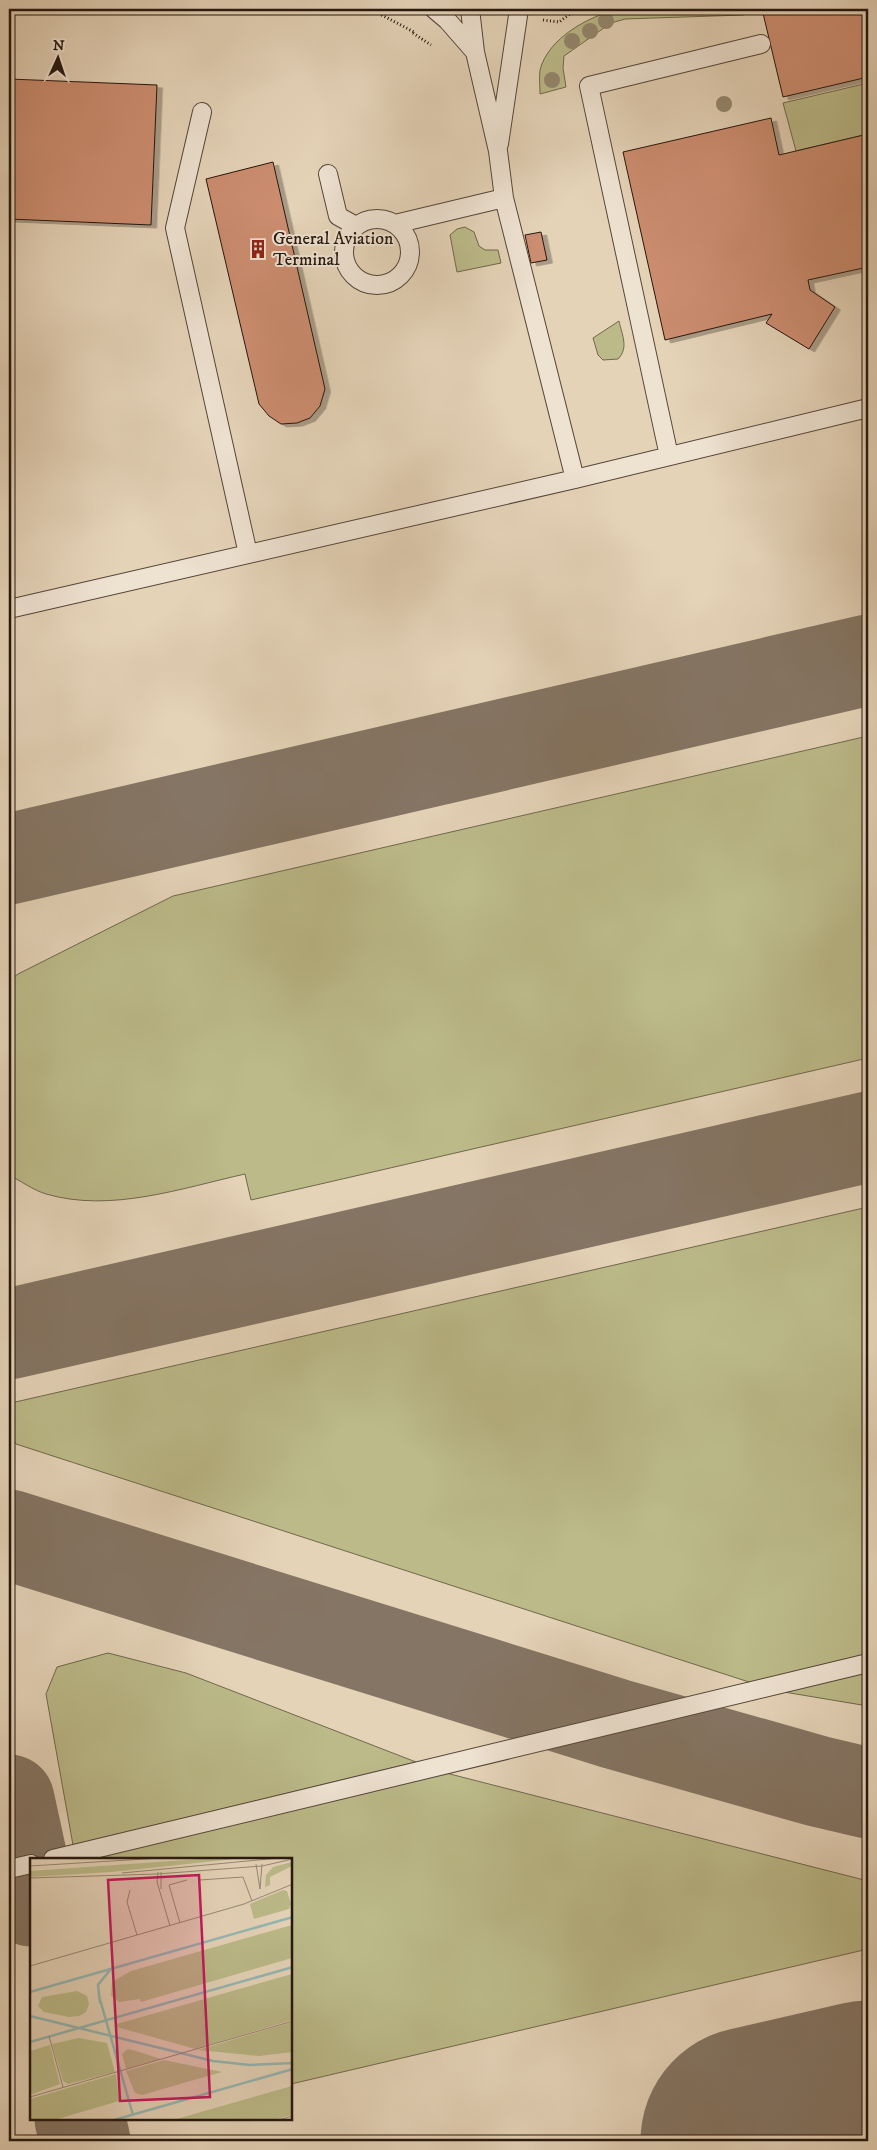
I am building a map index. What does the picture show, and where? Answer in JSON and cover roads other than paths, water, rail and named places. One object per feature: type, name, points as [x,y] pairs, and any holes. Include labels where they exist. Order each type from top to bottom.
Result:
[{"type":"lane","points":[[434,9],[447,20],[475,52]]},
{"type":"lane","points":[[470,9],[475,52],[498,151],[504,198],[575,479]]},
{"type":"lane","points":[[498,151],[519,9]]},
{"type":"lane","points":[[669,456],[590,86],[761,44]]},
{"type":"lane","points":[[202,112],[174,228],[248,554]]},
{"type":"lane","points":[[328,174],[338,216],[356,226]]},
{"type":"lane","points":[[395,224],[504,198]]},
{"type":"lane","points":[[375,219],[395,224],[402,230],[408,238],[410,258],[401,275],[383,285],[364,282],[355,277],[348,268],[344,257],[348,235],[356,226],[365,221],[375,219]]},
{"type":"lane","points":[[9,609],[575,479],[868,408]]},
{"type":"lane","points":[[57,1858],[868,1663]]},
{"type":"lane","points":[[9,1869],[30,1864]]},
{"type":"place","name":"General Aviation Terminal","points":[[258,249]]}]
